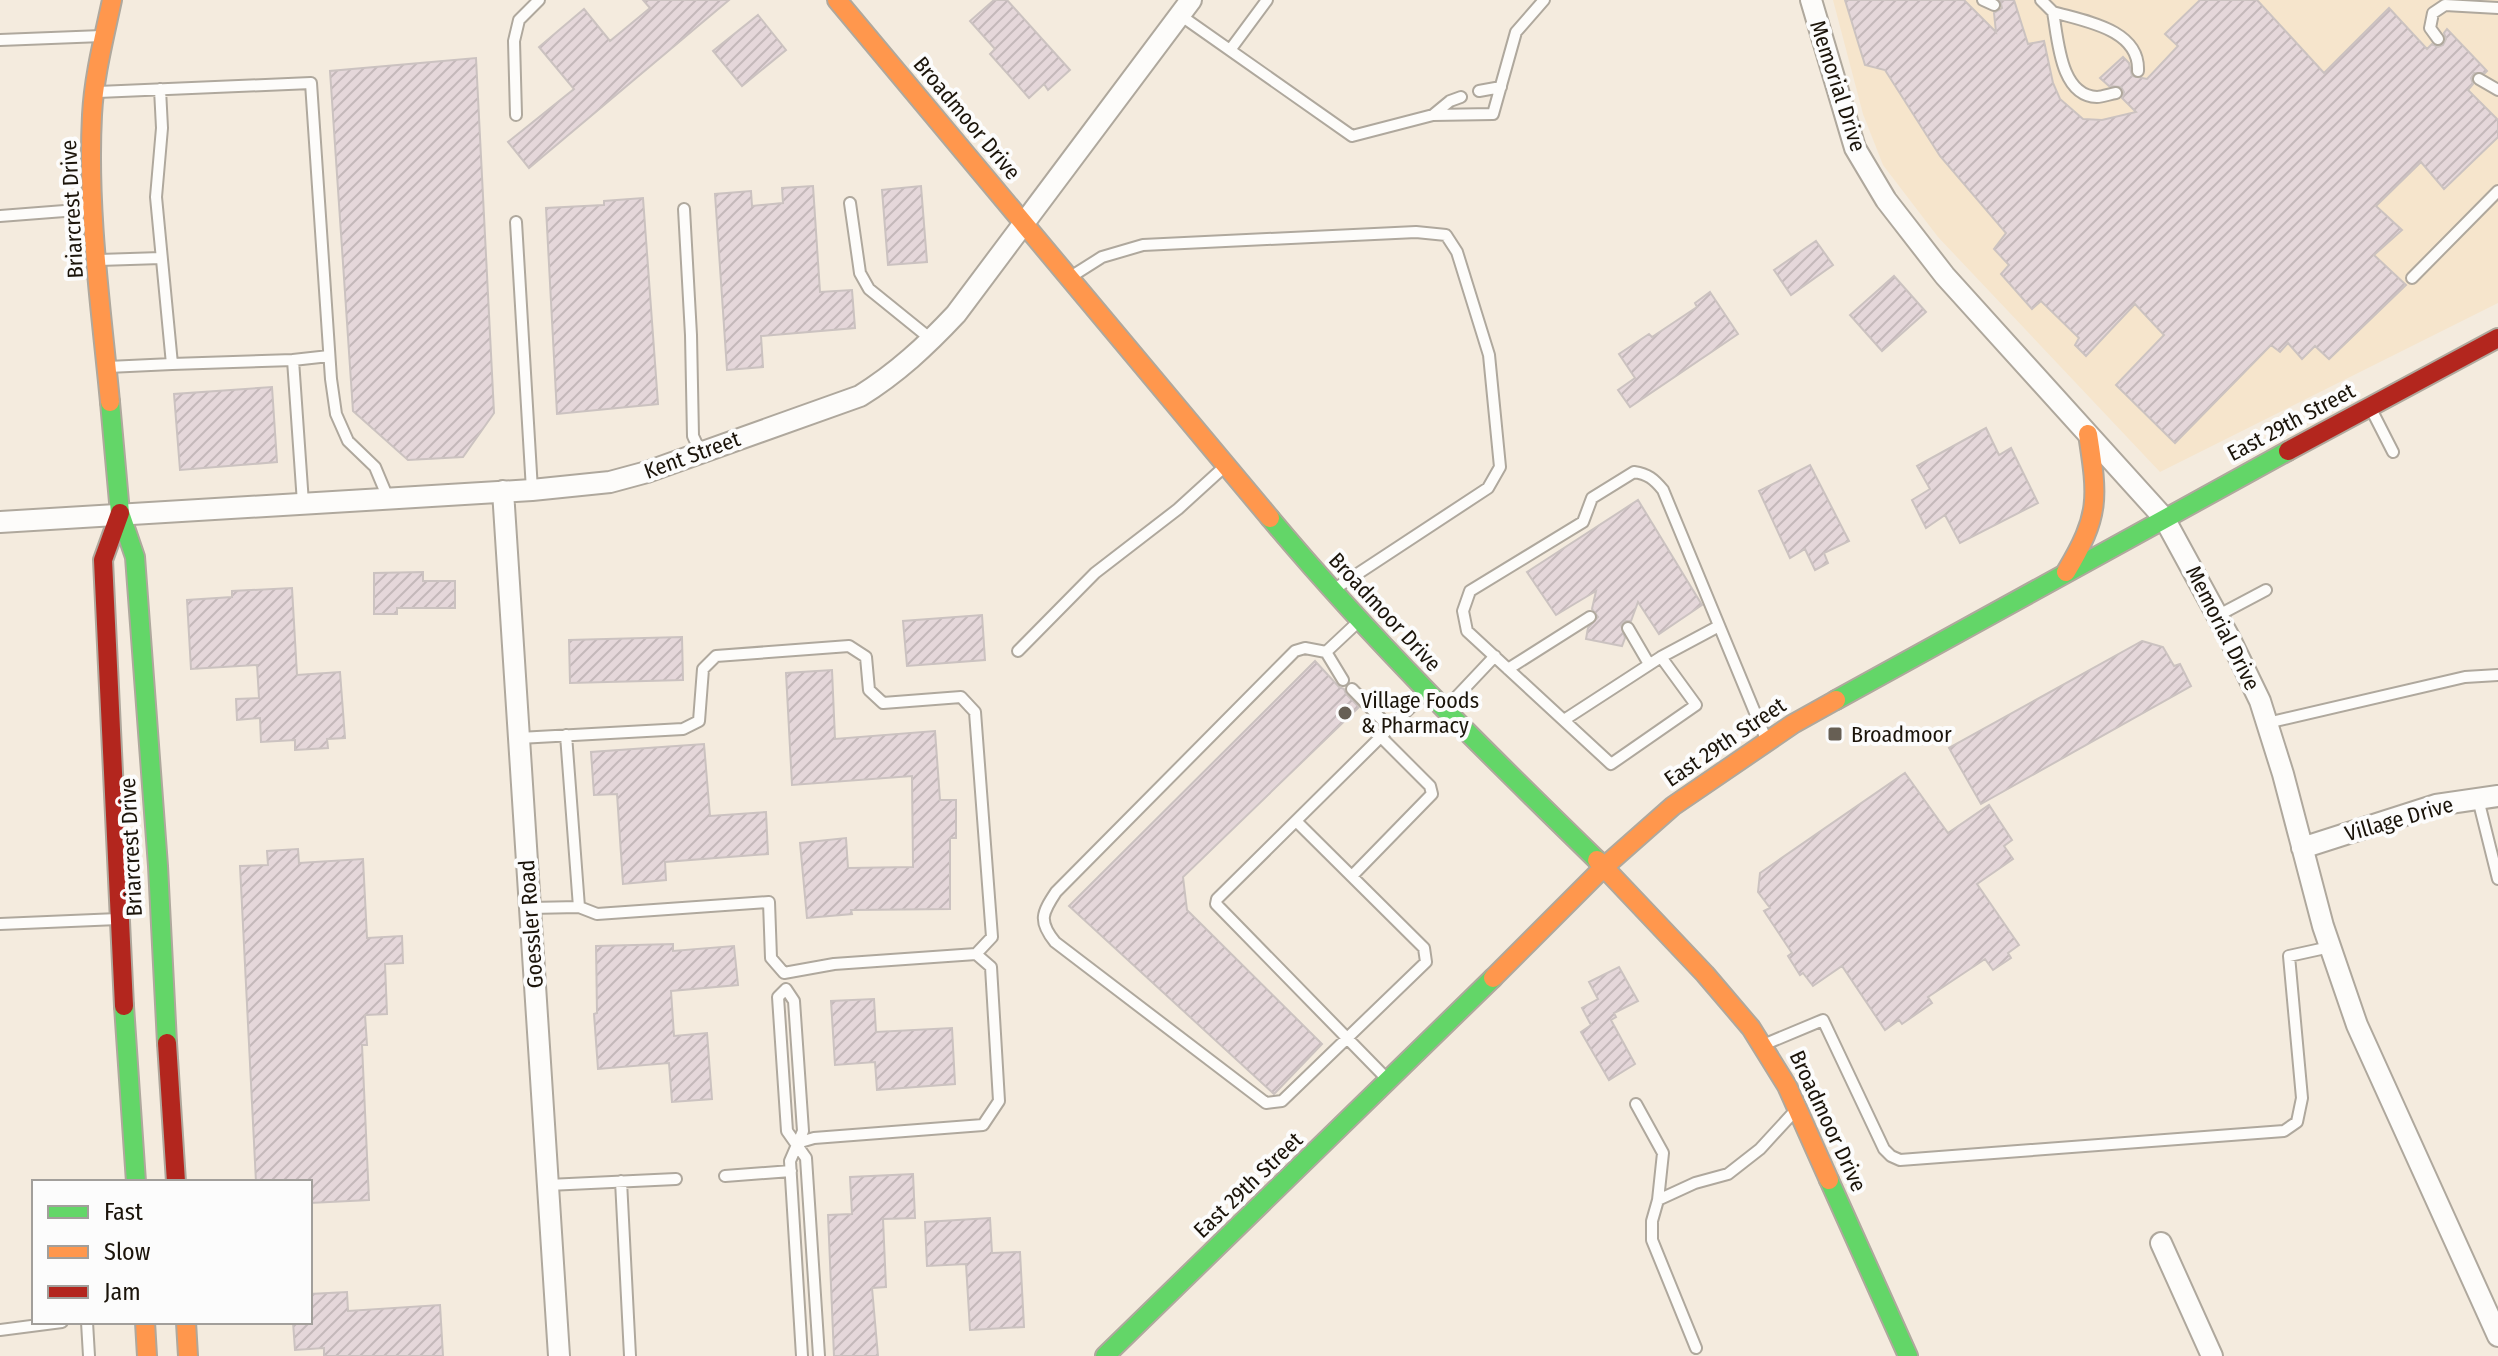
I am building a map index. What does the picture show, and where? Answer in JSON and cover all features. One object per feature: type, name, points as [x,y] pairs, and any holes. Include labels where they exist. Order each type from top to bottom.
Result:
[{"type":"main road","name":"Briarcrest Drive","points":[[112,0],[92,114],[92,209],[120,513],[135,557],[158,866],[176,1180]]},
{"type":"main road","name":"Broadmoor Drive","points":[[837,0],[1331,591],[1444,711],[1604,867],[1723,993],[1763,1045],[1798,1108],[1908,1356]]},
{"type":"main road","name":"East 29th Street","points":[[1105,1356],[1604,867],[1673,806],[1793,724],[2164,518],[2498,338]]},
{"type":"main road","points":[[2066,572],[2089,531],[2093,509],[2096,482],[2088,434]]},
{"type":"main road","name":"Briarcrest Drive","points":[[120,513],[103,560],[118,919],[136,1180]]},
{"type":"main road","points":[[145,1324],[147,1356]]},
{"type":"main road","points":[[186,1324],[188,1356]]},
{"type":"street","name":"Memorial Drive","points":[[1811,0],[1855,148],[1886,200],[1945,276],[2164,518],[2217,616],[2260,701],[2330,947],[2357,1025],[2498,1336]]},
{"type":"street","name":"Kent Street","points":[[0,522],[532,490],[610,482],[647,472],[860,396],[890,377],[956,314],[1186,7]]},
{"type":"street","name":"Goessler Road","points":[[503,491],[559,1356]]},
{"type":"street","name":"Village Drive","points":[[2302,848],[2436,805],[2488,798]]},
{"type":"street","points":[[2161,1243],[2212,1356]]},
{"type":"lane","points":[[516,115],[514,41],[519,20],[539,0]]},
{"type":"lane","points":[[1230,50],[1267,0]]},
{"type":"lane","points":[[1186,7],[1230,50],[1352,136],[1433,115],[1493,114],[1516,32],[1544,0]]},
{"type":"lane","points":[[2041,0],[2053,12],[2121,35],[2132,46],[2138,60],[2138,71]]},
{"type":"lane","points":[[2438,39],[2430,28],[2433,13],[2445,5],[2498,8]]},
{"type":"lane","points":[[2053,12],[2070,82],[2081,93],[2097,97],[2116,93]]},
{"type":"lane","points":[[0,40],[104,36]]},
{"type":"lane","points":[[2479,79],[2498,90]]},
{"type":"lane","points":[[95,92],[311,83],[329,356],[336,414],[348,441],[375,467],[388,498]]},
{"type":"lane","points":[[1479,91],[1501,87]]},
{"type":"lane","points":[[160,89],[162,128],[156,197],[172,364]]},
{"type":"lane","points":[[1433,115],[1450,101],[1461,97]]},
{"type":"lane","points":[[2412,278],[2498,191]]},
{"type":"lane","points":[[850,203],[860,273],[869,289],[932,340]]},
{"type":"lane","points":[[0,216],[92,209]]},
{"type":"lane","points":[[684,209],[693,436],[701,453]]},
{"type":"lane","points":[[516,222],[532,490]]},
{"type":"lane","points":[[1069,278],[1102,257],[1143,245],[1401,232],[1446,235],[1457,252],[1489,355],[1500,467],[1488,488],[1331,591]]},
{"type":"lane","points":[[97,260],[161,258]]},
{"type":"lane","points":[[106,367],[329,356]]},
{"type":"lane","points":[[293,360],[303,503]]},
{"type":"lane","points":[[2370,407],[2393,452]]},
{"type":"lane","points":[[1018,651],[1095,573],[1178,509],[1225,466]]},
{"type":"lane","points":[[1661,657],[1696,705],[1611,764],[1467,631],[1463,611],[1470,591],[1583,522],[1592,498],[1634,472],[1644,473],[1663,490],[1767,741]]},
{"type":"lane","points":[[2217,616],[2266,590]]},
{"type":"lane","points":[[1508,669],[1590,617]]},
{"type":"lane","points":[[1326,652],[1360,620]]},
{"type":"lane","points":[[1564,720],[1649,664],[1719,626]]},
{"type":"lane","points":[[1628,628],[1649,664]]},
{"type":"lane","points":[[519,738],[683,729],[699,721],[703,669],[716,656],[849,646],[866,657],[869,690],[883,703],[961,697],[975,712],[992,937],[976,954],[834,964],[784,973]]},
{"type":"lane","points":[[1296,821],[1427,954],[1426,962],[1348,1040],[1282,1101],[1266,1103],[1055,942],[1045,929],[1043,919],[1056,892],[1295,651],[1305,648],[1326,652],[1343,680]]},
{"type":"lane","points":[[1444,711],[1495,656]]},
{"type":"lane","points":[[2267,723],[2465,677],[2498,675]]},
{"type":"lane","points":[[1352,689],[1390,728]]},
{"type":"lane","points":[[1389,1081],[1216,904],[1217,899],[1426,691]]},
{"type":"lane","points":[[566,735],[579,907]]},
{"type":"lane","points":[[1352,876],[1432,794],[1430,786],[1381,737]]},
{"type":"lane","points":[[2488,798],[2498,879]]},
{"type":"lane","points":[[530,908],[579,907],[597,914],[769,902],[771,958],[784,973],[786,989],[794,1001],[803,1131],[790,1161],[802,1356]]},
{"type":"lane","points":[[0,924],[118,919]]},
{"type":"lane","points":[[1763,1045],[1823,1020],[1884,1149],[1900,1160],[2284,1131],[2297,1122],[2302,1098],[2289,956],[2330,947]]},
{"type":"lane","points":[[797,1143],[814,1138],[983,1125],[999,1101],[991,967],[976,954]]},
{"type":"lane","points":[[786,989],[778,997],[787,1131],[806,1158],[819,1356]]},
{"type":"lane","points":[[1636,1104],[1663,1153],[1652,1240],[1696,1348]]},
{"type":"lane","points":[[1658,1200],[1695,1183],[1728,1174],[1760,1149],[1798,1108]]},
{"type":"lane","points":[[725,1176],[791,1171]]},
{"type":"lane","points":[[548,1185],[676,1179]]},
{"type":"lane","points":[[621,1181],[630,1356]]},
{"type":"lane","points":[[0,1330],[46,1324]]},
{"type":"lane","points":[[87,1324],[89,1356]]},
{"type":"shaded area","points":[[1833,0],[2498,0],[2498,303],[2160,472],[1938,237],[1883,165],[1863,114]]},
{"type":"building","points":[[643,0],[729,0],[529,168],[508,142],[574,89],[539,47],[584,9],[610,41],[650,8]]},
{"type":"building","points":[[994,0],[1007,0],[1070,70],[1048,90],[1044,84],[1029,98],[990,54],[995,49],[970,21]]},
{"type":"building","points":[[1845,0],[1964,0],[1996,32],[1994,13],[2002,8],[2000,0],[2014,0],[2028,44],[2044,41],[2053,83],[2060,99],[2083,119],[2102,120],[2136,112],[2122,98],[2124,92],[2121,87],[2109,86],[2100,78],[2123,57],[2129,63],[2132,76],[2147,79],[2178,46],[2165,34],[2200,0],[2257,0],[2324,73],[2389,8],[2427,49],[2432,44],[2438,47],[2443,45],[2447,29],[2487,71],[2474,73],[2471,78],[2473,84],[2468,90],[2498,120],[2498,137],[2444,189],[2421,162],[2376,206],[2402,230],[2374,255],[2406,285],[2329,359],[2315,346],[2302,359],[2288,343],[2280,352],[2271,345],[2175,443],[2116,385],[2164,335],[2135,304],[2086,356],[2075,345],[2079,338],[2041,301],[2032,309],[2001,274],[2009,265],[1994,249],[2006,233],[1940,156],[1885,70],[1865,65]]},
{"type":"building","points":[[758,15],[786,50],[742,86],[713,51]]},
{"type":"building","points":[[476,58],[494,413],[463,457],[408,460],[353,411],[330,71]]},
{"type":"building","points":[[813,186],[820,292],[852,290],[855,328],[761,336],[763,367],[727,370],[715,194],[751,191],[752,206],[783,203],[782,188]]},
{"type":"building","points":[[921,186],[927,262],[888,265],[882,190]]},
{"type":"building","points":[[643,198],[658,404],[557,414],[546,208],[604,205],[604,201]]},
{"type":"building","points":[[1816,241],[1833,265],[1791,295],[1774,270]]},
{"type":"building","points":[[1894,276],[1926,312],[1882,351],[1850,315]]},
{"type":"building","points":[[1710,292],[1738,334],[1630,407],[1618,390],[1635,378],[1619,354],[1649,334],[1652,337],[1697,307],[1695,303]]},
{"type":"building","points":[[272,387],[277,462],[180,470],[174,394]]},
{"type":"building","points":[[1986,428],[1999,455],[2011,448],[2038,503],[1960,543],[1945,515],[1926,528],[1912,500],[1930,489],[1917,466]]},
{"type":"building","points":[[1810,465],[1849,541],[1824,553],[1828,563],[1815,570],[1805,549],[1790,558],[1759,491]]},
{"type":"building","points":[[1638,500],[1702,605],[1659,634],[1638,602],[1631,621],[1621,625],[1625,638],[1622,646],[1586,639],[1588,628],[1598,617],[1592,609],[1596,591],[1556,615],[1527,572]]},
{"type":"building","points":[[423,572],[423,581],[455,581],[455,608],[397,608],[397,614],[374,614],[374,573]]},
{"type":"building","points":[[292,588],[297,675],[340,672],[345,738],[327,739],[328,748],[295,750],[295,740],[261,742],[260,718],[237,720],[236,699],[259,698],[257,665],[191,669],[187,600],[232,597],[232,591]]},
{"type":"building","points":[[982,615],[985,660],[907,666],[903,621]]},
{"type":"building","points":[[682,637],[683,680],[570,683],[569,640]]},
{"type":"building","points":[[2142,641],[2163,647],[2174,666],[2180,664],[2191,686],[1981,804],[1949,748]]},
{"type":"building","points":[[1315,661],[1359,707],[1183,877],[1187,910],[1322,1044],[1274,1094],[1069,906]]},
{"type":"building","points":[[832,670],[835,739],[935,731],[940,800],[956,800],[956,838],[950,838],[950,909],[851,910],[852,914],[807,918],[800,843],[846,838],[848,868],[913,867],[912,776],[792,785],[786,673]]},
{"type":"building","points":[[704,744],[710,816],[766,812],[768,854],[665,862],[666,880],[623,884],[617,794],[594,795],[591,752]]},
{"type":"building","points":[[1905,773],[1948,833],[1989,805],[2012,840],[2004,846],[2013,859],[1977,884],[2019,945],[2008,953],[2011,958],[1993,970],[1985,959],[1928,997],[1932,1003],[1902,1024],[1899,1020],[1885,1030],[1842,966],[1813,986],[1803,973],[1800,975],[1788,956],[1792,953],[1764,911],[1770,908],[1758,892],[1760,873]]},
{"type":"building","points":[[298,849],[299,863],[363,859],[367,938],[402,936],[403,963],[385,964],[387,1014],[365,1015],[367,1045],[362,1045],[369,1200],[312,1203],[312,1180],[256,1180],[240,866],[268,865],[267,851]]},
{"type":"building","points":[[673,944],[673,951],[734,946],[738,985],[671,991],[674,1036],[707,1033],[712,1099],[672,1102],[669,1063],[598,1069],[594,1014],[597,1013],[596,946]]},
{"type":"building","points":[[1619,967],[1638,1001],[1614,1013],[1616,1017],[1611,1020],[1635,1064],[1609,1080],[1581,1032],[1591,1025],[1582,1008],[1598,999],[1589,982]]},
{"type":"building","points":[[874,999],[876,1032],[952,1028],[955,1084],[877,1090],[875,1062],[835,1065],[831,1001]]},
{"type":"building","points":[[913,1174],[915,1218],[883,1219],[886,1287],[872,1288],[878,1356],[834,1356],[828,1215],[852,1214],[850,1177]]},
{"type":"building","points":[[990,1218],[992,1253],[1020,1252],[1024,1327],[970,1330],[966,1264],[927,1266],[925,1222]]},
{"type":"building","points":[[347,1292],[348,1311],[440,1305],[443,1356],[324,1356],[324,1348],[295,1350],[293,1324],[312,1324],[312,1294]]},
{"type":"traffic: fast","points":[[110,402],[120,513],[135,557],[158,866],[167,1043]]},
{"type":"traffic: fast","points":[[1836,700],[2288,451]]},
{"type":"traffic: fast","points":[[1270,518],[1388,650],[1597,860]]},
{"type":"traffic: fast","points":[[1105,1356],[1493,978]]},
{"type":"traffic: fast","points":[[124,1006],[136,1180]]},
{"type":"traffic: fast","points":[[1829,1180],[1908,1356]]},
{"type":"traffic: slow","points":[[110,402],[96,259],[91,151],[95,86],[112,0]]},
{"type":"traffic: slow","points":[[837,0],[1270,518]]},
{"type":"traffic: slow","points":[[2066,572],[2085,536],[2094,506],[2094,475],[2088,434]]},
{"type":"traffic: slow","points":[[1493,978],[1604,867],[1673,806],[1793,724],[1836,700]]},
{"type":"traffic: slow","points":[[1597,860],[1705,974],[1751,1028],[1787,1086],[1829,1180]]},
{"type":"traffic: slow","points":[[145,1324],[147,1356]]},
{"type":"traffic: slow","points":[[186,1324],[188,1356]]},
{"type":"traffic: jam","points":[[2288,451],[2498,338]]},
{"type":"traffic: jam","points":[[120,513],[103,560],[124,1006]]},
{"type":"traffic: jam","points":[[167,1043],[176,1180]]},
{"type":"place","name":"Village Foods & Pharmacy","points":[[1345,713]]},
{"type":"place","name":"Broadmoor","points":[[1835,734]]}]
